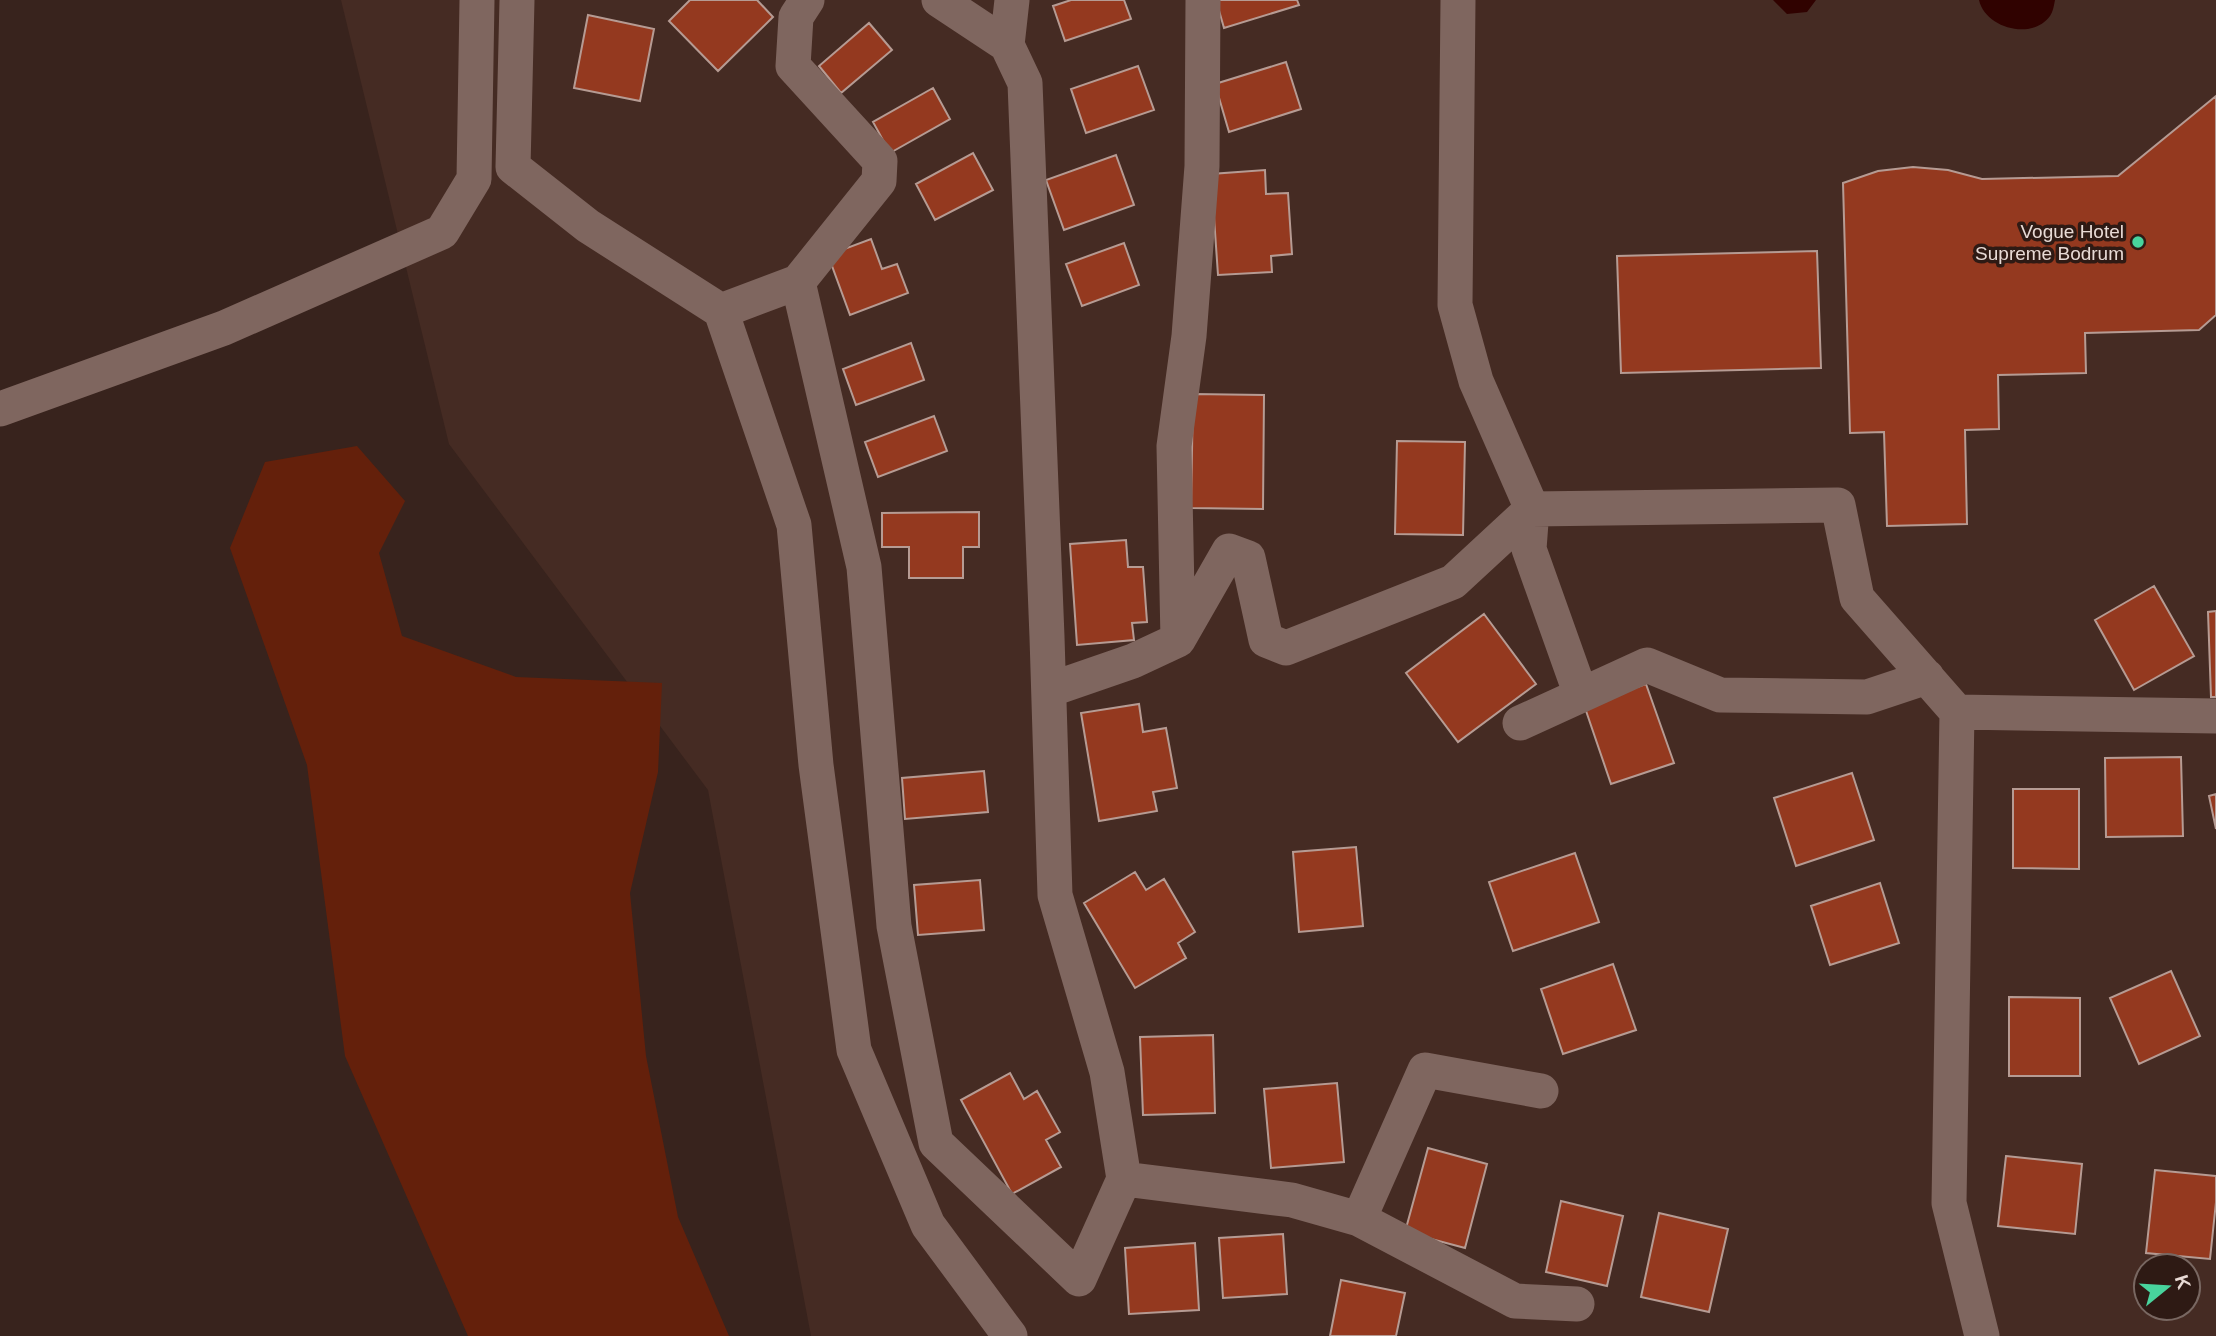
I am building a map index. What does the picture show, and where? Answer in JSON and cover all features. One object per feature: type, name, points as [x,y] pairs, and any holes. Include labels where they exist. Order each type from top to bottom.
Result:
[{"type":"street","points":[[0,409],[224,328],[442,232],[474,179],[477,0]]},
{"type":"street","points":[[517,0],[513,167],[588,226],[721,311],[794,524],[816,765],[854,1050],[928,1224],[1010,1336]]},
{"type":"street","points":[[721,311],[798,282],[879,181],[880,161],[793,66],[796,17],[807,0]]},
{"type":"street","points":[[798,282],[864,567],[894,926],[936,1143],[1079,1279],[1124,1179],[1107,1072],[1055,895],[1025,83],[1007,45],[939,0]]},
{"type":"street","points":[[1007,45],[1012,0]]},
{"type":"street","points":[[1178,640],[1174,446],[1189,336],[1202,166],[1203,0]]},
{"type":"street","points":[[1458,0],[1455,305],[1476,381],[1532,509],[1528,549],[1581,695]]},
{"type":"street","points":[[1049,690],[1133,662],[1178,640],[1229,551],[1248,558],[1266,640],[1286,648],[1453,582],[1532,509],[1838,505],[1857,598],[1957,712],[1949,1203],[1982,1336]]},
{"type":"street","points":[[1520,723],[1647,664],[1720,695],[1867,697],[1927,677]]},
{"type":"street","points":[[1957,712],[2216,716]]},
{"type":"street","points":[[1359,1219],[1425,1070],[1541,1091]]},
{"type":"street","points":[[1124,1179],[1292,1200],[1359,1219],[1515,1301],[1577,1304]]},
{"type":"shaded area","points":[[341,0],[2216,0],[2216,1336],[811,1336],[708,790],[449,444]]},
{"type":"shaded area","points":[[1773,0],[1816,0],[1807,12],[1787,14]]},
{"type":"shaded area","points":[[1979,0],[2055,0],[2051,14],[2042,24],[2021,29],[2010,28],[1990,18]]},
{"type":"shaded area","points":[[357,446],[405,501],[379,553],[402,636],[516,677],[662,683],[658,772],[630,893],[646,1056],[678,1217],[729,1336],[468,1336],[345,1056],[307,765],[230,548],[265,462]]},
{"type":"building","points":[[690,0],[757,0],[773,17],[718,71],[669,21]]},
{"type":"building","points":[[1071,0],[1124,0],[1131,19],[1065,41],[1053,6]]},
{"type":"building","points":[[1216,0],[1297,0],[1299,5],[1224,28]]},
{"type":"building","points":[[588,15],[654,29],[640,101],[574,88]]},
{"type":"building","points":[[869,23],[892,50],[841,93],[819,66]]},
{"type":"building","points":[[1286,62],[1301,109],[1229,132],[1215,84]]},
{"type":"building","points":[[1138,66],[1154,110],[1086,133],[1071,89]]},
{"type":"building","points":[[933,88],[950,119],[890,153],[873,122]]},
{"type":"building","points":[[2216,96],[2216,315],[2199,330],[2085,333],[2086,373],[1998,375],[1999,429],[1965,430],[1967,524],[1887,526],[1884,432],[1850,433],[1843,183],[1878,171],[1913,167],[1948,170],[1982,179],[2118,176]]},
{"type":"building","points":[[973,153],[993,190],[935,220],[916,184]]},
{"type":"building","points":[[1116,155],[1134,205],[1064,230],[1046,180]]},
{"type":"building","points":[[1265,170],[1266,194],[1288,193],[1292,254],[1271,256],[1272,272],[1218,275],[1211,174]]},
{"type":"building","points":[[871,239],[882,269],[897,264],[908,293],[850,315],[828,255]]},
{"type":"building","points":[[1124,243],[1139,285],[1082,306],[1066,264]]},
{"type":"building","points":[[1817,251],[1821,368],[1621,373],[1617,256]]},
{"type":"building","points":[[911,343],[924,380],[856,405],[843,369]]},
{"type":"building","points":[[1193,394],[1264,395],[1263,509],[1191,508]]},
{"type":"building","points":[[934,416],[947,451],[878,477],[865,442]]},
{"type":"building","points":[[1397,441],[1465,442],[1463,535],[1395,534]]},
{"type":"building","points":[[979,512],[979,547],[963,547],[963,578],[909,578],[909,547],[882,547],[882,513]]},
{"type":"building","points":[[1126,540],[1128,567],[1143,567],[1147,622],[1132,623],[1134,640],[1077,645],[1070,544]]},
{"type":"building","points":[[2154,586],[2194,656],[2134,690],[2095,620]]},
{"type":"building","points":[[2216,611],[2216,697],[2211,697],[2208,612]]},
{"type":"building","points":[[1484,614],[1536,684],[1458,742],[1406,673]]},
{"type":"building","points":[[1646,684],[1674,763],[1611,784],[1584,705]]},
{"type":"building","points":[[1139,704],[1143,732],[1166,728],[1177,788],[1153,792],[1157,811],[1099,821],[1081,713]]},
{"type":"building","points":[[2181,757],[2183,836],[2106,837],[2105,758]]},
{"type":"building","points":[[984,771],[988,812],[905,819],[902,778]]},
{"type":"building","points":[[1852,773],[1874,840],[1796,866],[1774,798]]},
{"type":"building","points":[[2013,789],[2079,789],[2079,869],[2013,868]]},
{"type":"building","points":[[2216,794],[2216,829],[2209,796]]},
{"type":"building","points":[[1356,847],[1363,926],[1299,932],[1293,852]]},
{"type":"building","points":[[1575,853],[1599,922],[1513,951],[1489,882]]},
{"type":"building","points":[[1135,872],[1146,890],[1164,879],[1195,932],[1178,943],[1186,958],[1135,988],[1084,903]]},
{"type":"building","points":[[980,880],[984,930],[918,935],[914,885]]},
{"type":"building","points":[[1880,883],[1899,943],[1830,965],[1811,906]]},
{"type":"building","points":[[1613,964],[1636,1030],[1563,1054],[1541,989]]},
{"type":"building","points":[[2171,971],[2200,1036],[2139,1064],[2110,998]]},
{"type":"building","points":[[2009,997],[2080,998],[2080,1076],[2009,1076]]},
{"type":"building","points":[[1213,1035],[1215,1113],[1143,1115],[1140,1037]]},
{"type":"building","points":[[1010,1073],[1024,1099],[1037,1091],[1060,1132],[1046,1140],[1061,1167],[1012,1194],[961,1100]]},
{"type":"building","points":[[1337,1083],[1344,1162],[1271,1168],[1264,1089]]},
{"type":"building","points":[[1428,1148],[1487,1164],[1465,1248],[1405,1232]]},
{"type":"building","points":[[2006,1156],[2082,1164],[2075,1234],[1998,1226]]},
{"type":"building","points":[[2155,1170],[2216,1176],[2210,1259],[2202,1258],[2202,1252],[2146,1252]]},
{"type":"building","points":[[1561,1201],[1623,1216],[1607,1286],[1546,1272]]},
{"type":"building","points":[[1659,1213],[1728,1229],[1709,1312],[1641,1297]]},
{"type":"building","points":[[1283,1234],[1287,1294],[1223,1298],[1219,1238]]},
{"type":"building","points":[[1195,1243],[1199,1310],[1129,1314],[1125,1248]]},
{"type":"building","points":[[1341,1280],[1405,1293],[1396,1336],[1330,1336]]},
{"type":"place","name":"Vogue Hotel Supreme Bodrum","points":[[2138,242]]}]
